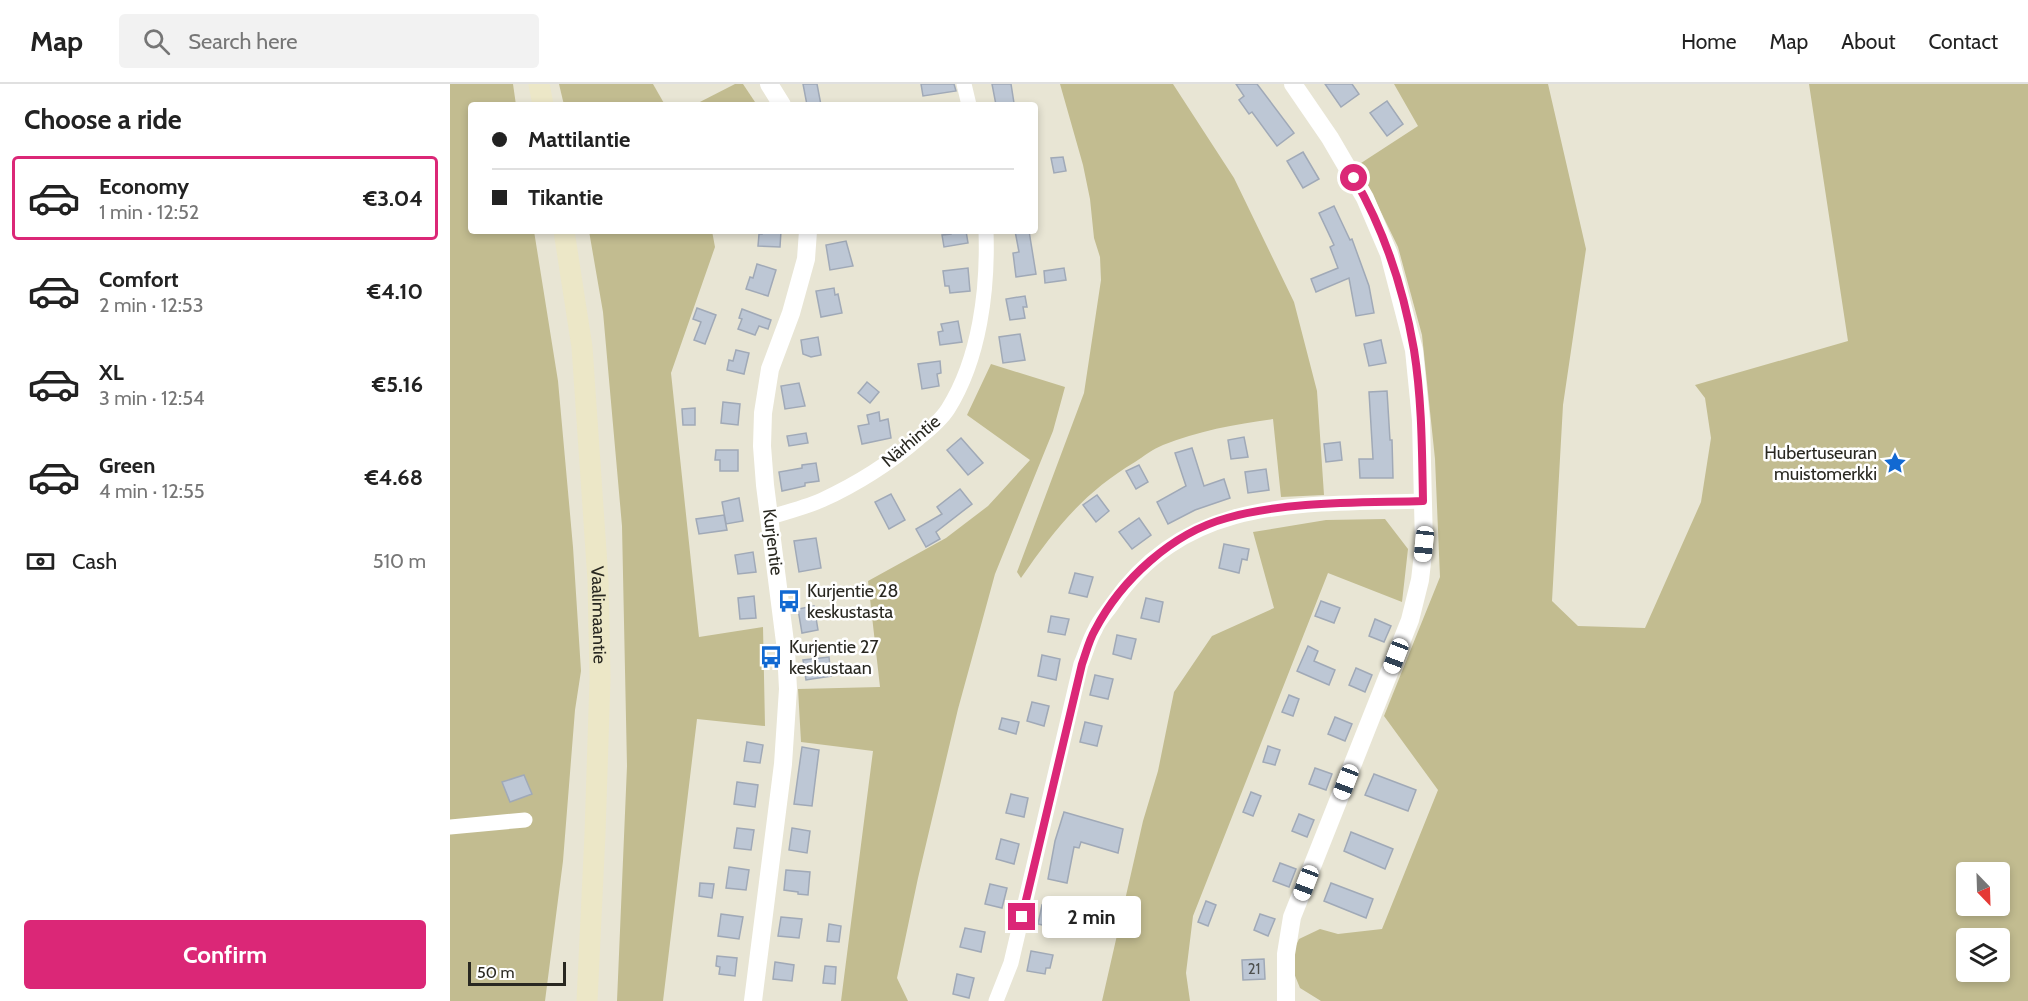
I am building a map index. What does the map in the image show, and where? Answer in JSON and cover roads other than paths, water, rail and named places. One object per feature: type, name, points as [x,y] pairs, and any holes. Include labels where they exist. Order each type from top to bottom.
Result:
[{"type":"main road","points":[[539,84],[542,102]]},
{"type":"main road","name":"Vaalimaantie","points":[[564,234],[582,347],[598,580],[598,738],[587,1001]]},
{"type":"street","points":[[769,84],[780,102]]},
{"type":"street","points":[[964,84],[968,102]]},
{"type":"street","points":[[1286,1001],[1286,954],[1292,917],[1410,620],[1420,580],[1424,544],[1421,420],[1414,350],[1389,254],[1365,198],[1330,138],[1293,84]]},
{"type":"street","name":"Kurjentie","points":[[753,1001],[783,764],[788,689],[786,650],[765,485],[762,446],[763,413],[770,369],[791,313],[806,259],[808,234]]},
{"type":"street","name":"Närhintie","points":[[770,517],[820,501],[858,482],[902,453],[947,410],[962,383],[975,345],[983,298],[986,234]]},
{"type":"street","points":[[996,1001],[1011,963],[1082,664],[1095,630],[1123,588],[1154,557],[1186,535],[1225,518],[1262,510],[1423,501]]},
{"type":"street","points":[[450,827],[525,820]]},
{"type":"place","name":"Hubertuseuran muistomerkki","points":[[1895,463]]},
{"type":"place","name":"Kurjentie 28 keskustasta","points":[[789,601]]},
{"type":"place","name":"Kurjentie 27 keskustaan","points":[[771,657]]}]
